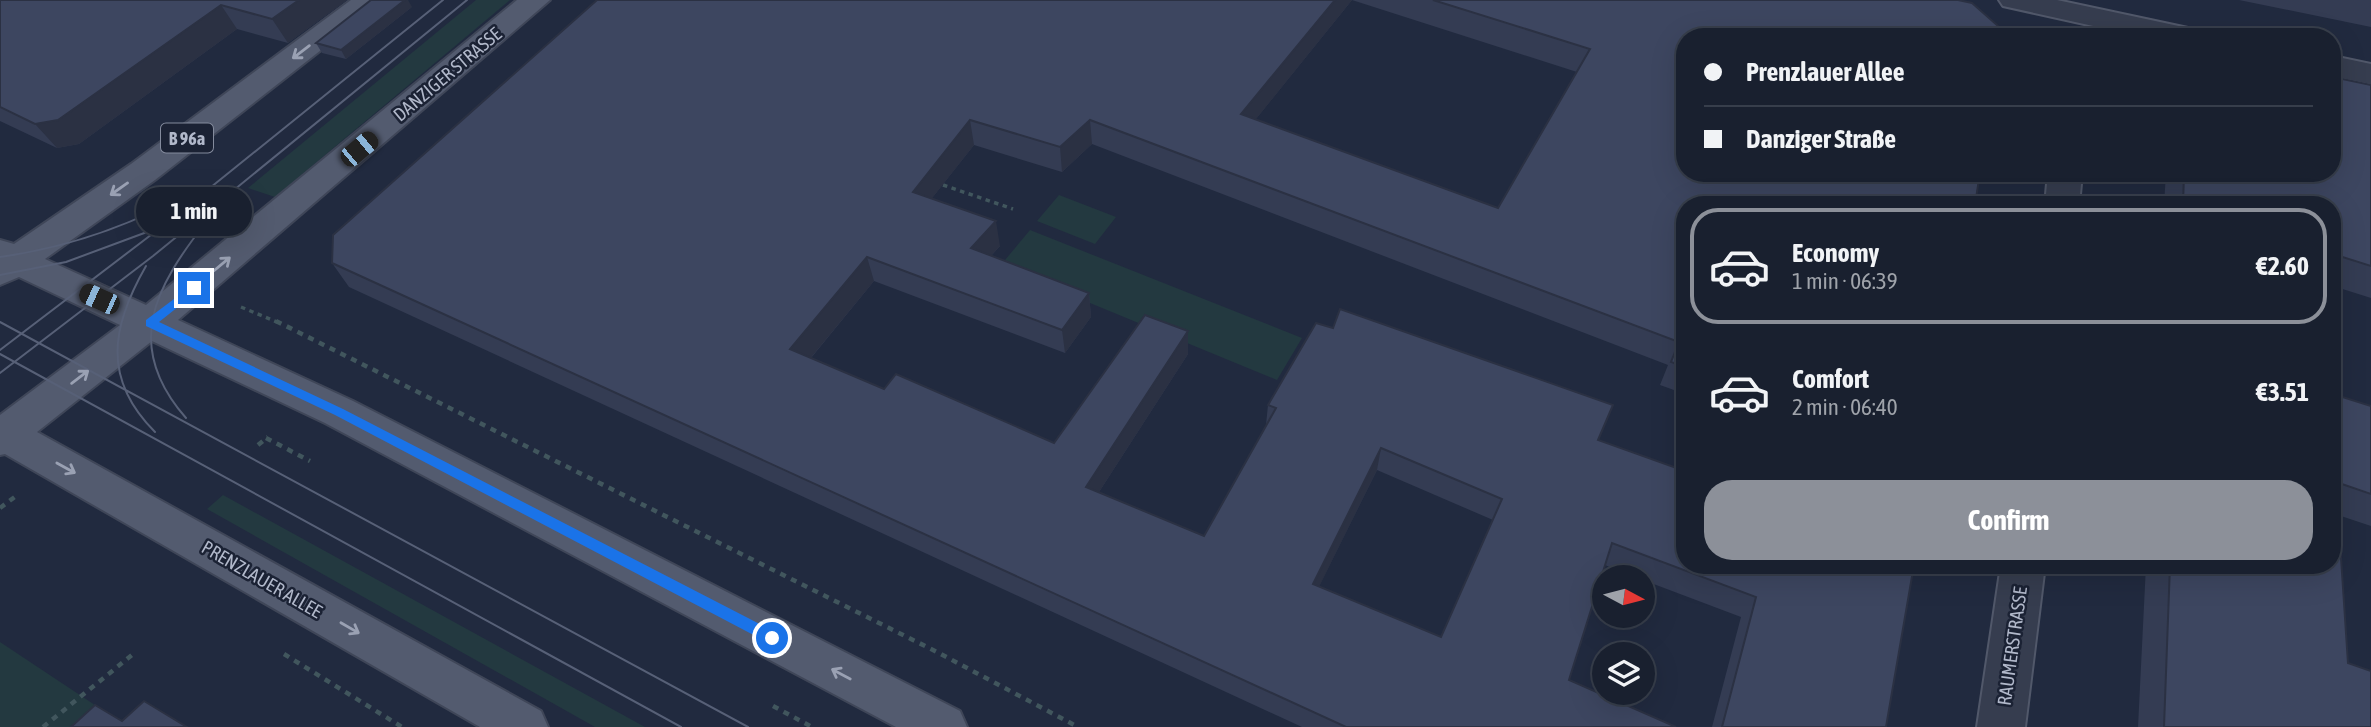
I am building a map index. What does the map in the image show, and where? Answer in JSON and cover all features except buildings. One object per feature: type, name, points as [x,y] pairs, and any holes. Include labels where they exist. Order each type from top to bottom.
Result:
[{"type":"main road","name":"B 96a","points":[[5,262],[143,172],[370,0]]},
{"type":"main road","name":"DANZIGER STRASSE","points":[[2,435],[150,323],[535,0]]},
{"type":"main road","points":[[5,262],[150,323],[339,412],[943,727]]},
{"type":"main road","name":"PRENZLAUER ALLEE","points":[[2,435],[524,727]]},
{"type":"street","points":[[2014,0],[2140,28]]},
{"type":"street","points":[[2341,68],[2371,74]]},
{"type":"street","name":"RAUMERSTRASSE","points":[[2001,727],[2022,574]]},
{"type":"path","points":[[943,185],[1013,209]]},
{"type":"path","points":[[230,302],[274,320],[760,563],[1078,727]]},
{"type":"path","points":[[258,445],[273,433]]},
{"type":"path","points":[[267,438],[310,461]]},
{"type":"path","points":[[43,727],[132,655]]},
{"type":"path","points":[[773,706],[812,727]]},
{"type":"shaded area","points":[[476,0],[510,0],[275,197],[248,188]]},
{"type":"shaded area","points":[[1059,195],[1116,217],[1095,244],[1037,221]]},
{"type":"shaded area","points":[[1030,230],[1302,338],[1277,380],[1000,266]]},
{"type":"shaded area","points":[[223,495],[645,727],[595,727],[207,509]]},
{"type":"shaded area","points":[[0,642],[122,723],[118,727],[0,727]]},
{"type":"tram line","points":[[21,334],[164,225],[443,0]]},
{"type":"tram line","points":[[39,343],[153,256],[467,0]]},
{"type":"tram line","points":[[0,257],[52,247],[102,232],[151,213],[198,188]]},
{"type":"tram line","points":[[186,418],[167,392],[155,366],[151,342],[153,318],[160,294],[173,270],[207,221]]},
{"type":"tram line","points":[[0,275],[66,262],[147,232]]},
{"type":"tram line","points":[[125,390],[120,372],[119,331],[134,288],[146,266]]},
{"type":"tram line","points":[[0,322],[21,334]]},
{"type":"tram line","points":[[0,350],[21,334]]},
{"type":"tram line","points":[[21,334],[39,343]]},
{"type":"tram line","points":[[14,362],[39,343]]},
{"type":"tram line","points":[[39,343],[125,390]]},
{"type":"tram line","points":[[0,354],[14,362]]},
{"type":"tram line","points":[[0,373],[14,362]]},
{"type":"tram line","points":[[14,362],[681,727]]},
{"type":"tram line","points":[[125,390],[748,727]]},
{"type":"tram line","points":[[125,390],[138,412],[155,432]]},
{"type":"route","points":[[194,288],[150,323],[339,412],[772,638]]}]
